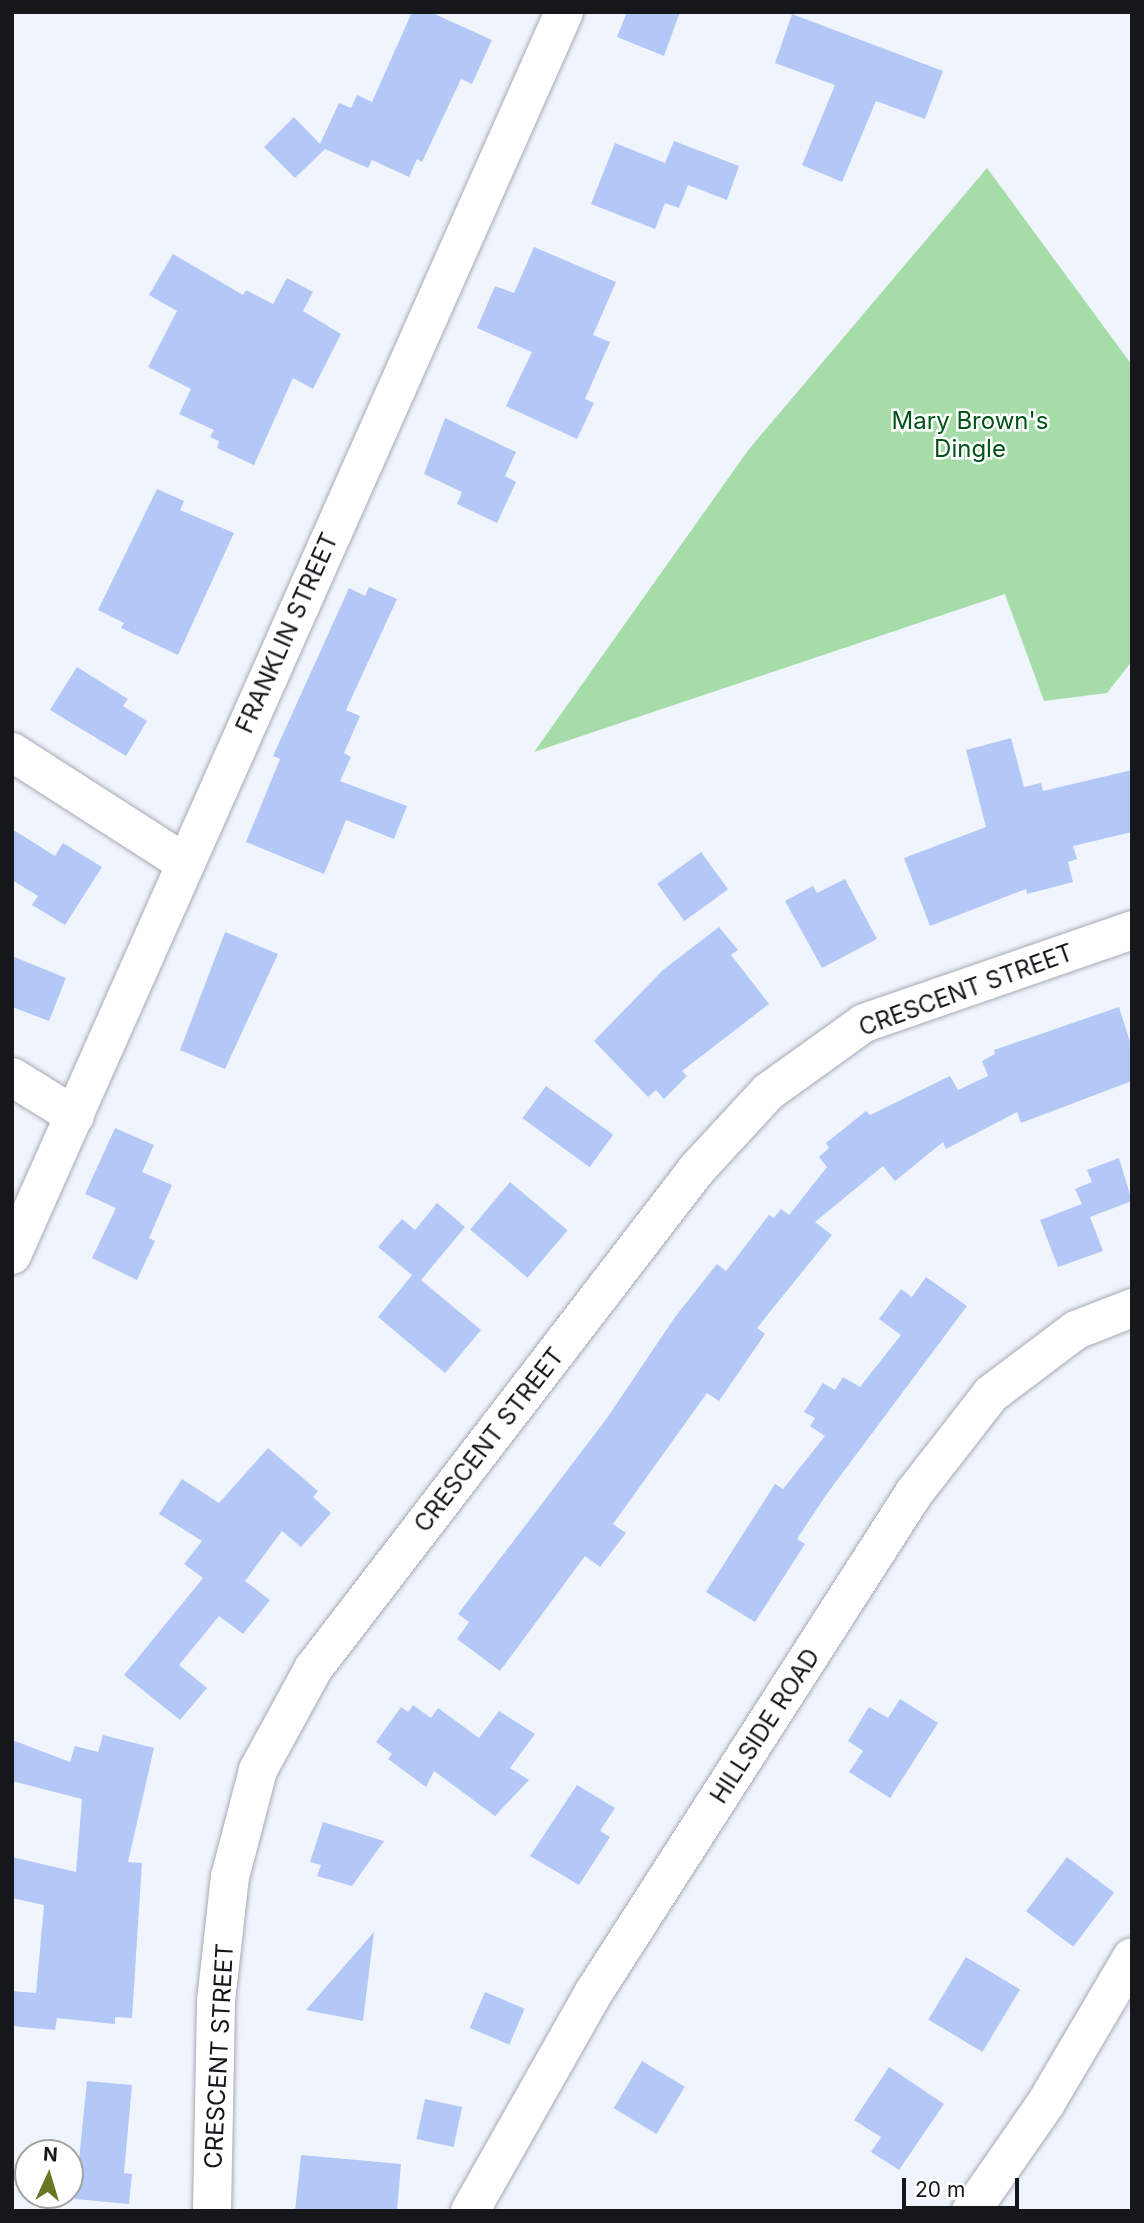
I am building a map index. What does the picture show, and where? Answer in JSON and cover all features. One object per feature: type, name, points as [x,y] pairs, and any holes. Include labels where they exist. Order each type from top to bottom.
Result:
[{"type":"street","name":"FRANKLIN STREET","points":[[12,1255],[564,12]]},
{"type":"street","points":[[12,752],[185,863]]},
{"type":"street","name":"CRESCENT STREET","points":[[212,2211],[216,2001],[230,1877],[258,1770],[313,1669],[697,1169],[768,1092],[864,1023],[1132,930]]},
{"type":"street","points":[[12,1077],[75,1116]]},
{"type":"street","name":"HILLSIDE ROAD","points":[[470,2211],[593,1992],[914,1493],[991,1394],[1076,1330],[1132,1308]]},
{"type":"street","points":[[971,2211],[1046,2103],[1132,1956]]},
{"type":"green space","name":"Mary Brown's Dingle","points":[[987,168],[1132,365],[1132,661],[1107,693],[1044,701],[1005,594],[534,752],[749,449]]},
{"type":"building","points":[[412,12],[430,12],[492,40],[472,84],[461,79],[422,162],[417,159],[409,177],[372,160],[368,168],[325,149],[295,178],[264,147],[294,117],[320,144],[339,103],[351,108],[357,95],[372,102]]},
{"type":"building","points":[[627,12],[680,12],[664,56],[617,37]]},
{"type":"building","points":[[792,14],[943,71],[925,119],[876,101],[842,182],[802,165],[835,85],[775,63]]},
{"type":"building","points":[[674,141],[739,166],[727,200],[688,185],[679,208],[665,203],[655,229],[591,204],[615,143],[665,163]]},
{"type":"building","points":[[534,247],[616,282],[593,335],[610,342],[585,399],[594,403],[577,439],[506,406],[532,352],[477,328],[495,286],[514,293]]},
{"type":"building","points":[[173,254],[243,295],[246,290],[273,304],[287,278],[313,292],[303,311],[341,334],[313,389],[293,378],[254,465],[217,448],[219,441],[210,437],[214,430],[179,414],[191,389],[148,367],[177,311],[149,295]]},
{"type":"building","points":[[445,418],[516,452],[505,476],[516,482],[497,523],[457,504],[462,492],[424,474]]},
{"type":"building","points":[[157,489],[184,501],[180,510],[234,533],[178,655],[121,628],[124,623],[98,610]]},
{"type":"building","points":[[369,587],[397,599],[346,710],[360,716],[344,753],[351,757],[340,781],[407,806],[394,839],[346,820],[324,874],[246,842],[280,759],[273,756],[349,588],[365,596]]},
{"type":"building","points":[[77,667],[128,699],[123,706],[147,721],[126,756],[50,710]]},
{"type":"building","points":[[1011,738],[1024,787],[1041,783],[1043,791],[1132,770],[1132,832],[1073,846],[1077,859],[1068,862],[1073,882],[1027,894],[1026,889],[930,926],[904,858],[986,827],[966,750]]},
{"type":"building","points":[[12,829],[55,856],[63,843],[102,867],[65,925],[32,905],[38,896],[12,880]]},
{"type":"building","points":[[701,852],[728,889],[684,921],[657,884]]},
{"type":"building","points":[[845,879],[877,939],[822,968],[785,901],[813,886],[817,893]]},
{"type":"building","points":[[719,927],[738,950],[731,955],[769,1004],[682,1071],[687,1076],[664,1099],[656,1090],[648,1097],[594,1041],[663,970]]},
{"type":"building","points":[[225,932],[278,954],[225,1069],[180,1050]]},
{"type":"building","points":[[12,956],[66,978],[49,1021],[12,1007]]},
{"type":"building","points":[[1119,1007],[1132,1048],[1132,1081],[1021,1123],[1017,1112],[946,1149],[943,1142],[895,1181],[883,1166],[815,1222],[832,1235],[757,1328],[765,1334],[719,1401],[707,1393],[613,1524],[626,1533],[600,1567],[585,1556],[500,1671],[457,1639],[469,1622],[458,1614],[607,1418],[675,1317],[717,1264],[726,1271],[769,1215],[774,1218],[781,1209],[789,1215],[827,1167],[819,1157],[829,1148],[826,1143],[866,1111],[870,1115],[950,1076],[958,1090],[988,1076],[982,1061],[995,1054],[994,1050]]},
{"type":"building","points":[[546,1086],[613,1135],[590,1167],[522,1118]]},
{"type":"building","points":[[115,1128],[154,1145],[142,1172],[172,1185],[149,1238],[155,1241],[137,1280],[92,1258],[116,1208],[85,1194]]},
{"type":"building","points":[[1119,1158],[1132,1201],[1090,1217],[1103,1251],[1058,1267],[1040,1220],[1082,1204],[1075,1189],[1092,1182],[1087,1170]]},
{"type":"building","points":[[510,1182],[567,1230],[528,1278],[470,1229]]},
{"type":"building","points":[[437,1203],[465,1227],[421,1280],[481,1330],[445,1373],[378,1317],[412,1275],[378,1247],[402,1219],[415,1230]]},
{"type":"building","points":[[926,1277],[967,1306],[826,1495],[797,1539],[805,1544],[755,1622],[706,1592],[775,1484],[783,1489],[825,1436],[810,1426],[815,1418],[804,1412],[823,1383],[835,1390],[843,1377],[860,1387],[901,1335],[879,1319],[901,1289],[912,1297]]},
{"type":"building","points":[[268,1448],[318,1491],[313,1497],[331,1513],[301,1547],[282,1531],[245,1581],[270,1600],[243,1634],[219,1616],[179,1665],[207,1688],[180,1720],[124,1675],[203,1578],[184,1564],[202,1541],[159,1514],[182,1479],[219,1503]]},
{"type":"building","points":[[900,1699],[938,1723],[890,1798],[849,1772],[863,1751],[848,1741],[869,1707],[888,1718]]},
{"type":"building","points":[[413,1705],[431,1718],[438,1708],[479,1738],[499,1711],[535,1734],[510,1768],[529,1780],[495,1816],[434,1771],[426,1787],[388,1759],[392,1754],[376,1742],[401,1707],[408,1712]]},
{"type":"building","points":[[103,1735],[154,1748],[128,1862],[142,1863],[132,2018],[115,2017],[115,2024],[57,2018],[55,2030],[12,2026],[12,1991],[36,1993],[44,1905],[12,1898],[12,1857],[76,1872],[82,1799],[12,1781],[12,1740],[70,1762],[75,1746],[98,1752]]},
{"type":"building","points":[[577,1785],[615,1808],[600,1831],[610,1837],[579,1885],[530,1856]]},
{"type":"building","points":[[323,1822],[384,1841],[352,1886],[317,1876],[321,1865],[310,1862]]},
{"type":"building","points":[[1067,1857],[1114,1893],[1073,1947],[1026,1911]]},
{"type":"building","points":[[374,1932],[363,2021],[306,2010]]},
{"type":"building","points":[[966,1957],[1020,1989],[982,2052],[928,2020]]},
{"type":"building","points":[[485,1992],[525,2009],[509,2045],[470,2028]]},
{"type":"building","points":[[642,2061],[685,2087],[657,2134],[614,2108]]},
{"type":"building","points":[[889,2067],[944,2104],[899,2170],[871,2152],[881,2137],[854,2120]]},
{"type":"building","points":[[87,2081],[132,2085],[124,2173],[132,2174],[129,2204],[84,2200],[84,2139],[81,2139]]},
{"type":"building","points":[[425,2099],[462,2107],[454,2147],[416,2139]]},
{"type":"building","points":[[301,2155],[401,2164],[397,2211],[295,2211]]}]
